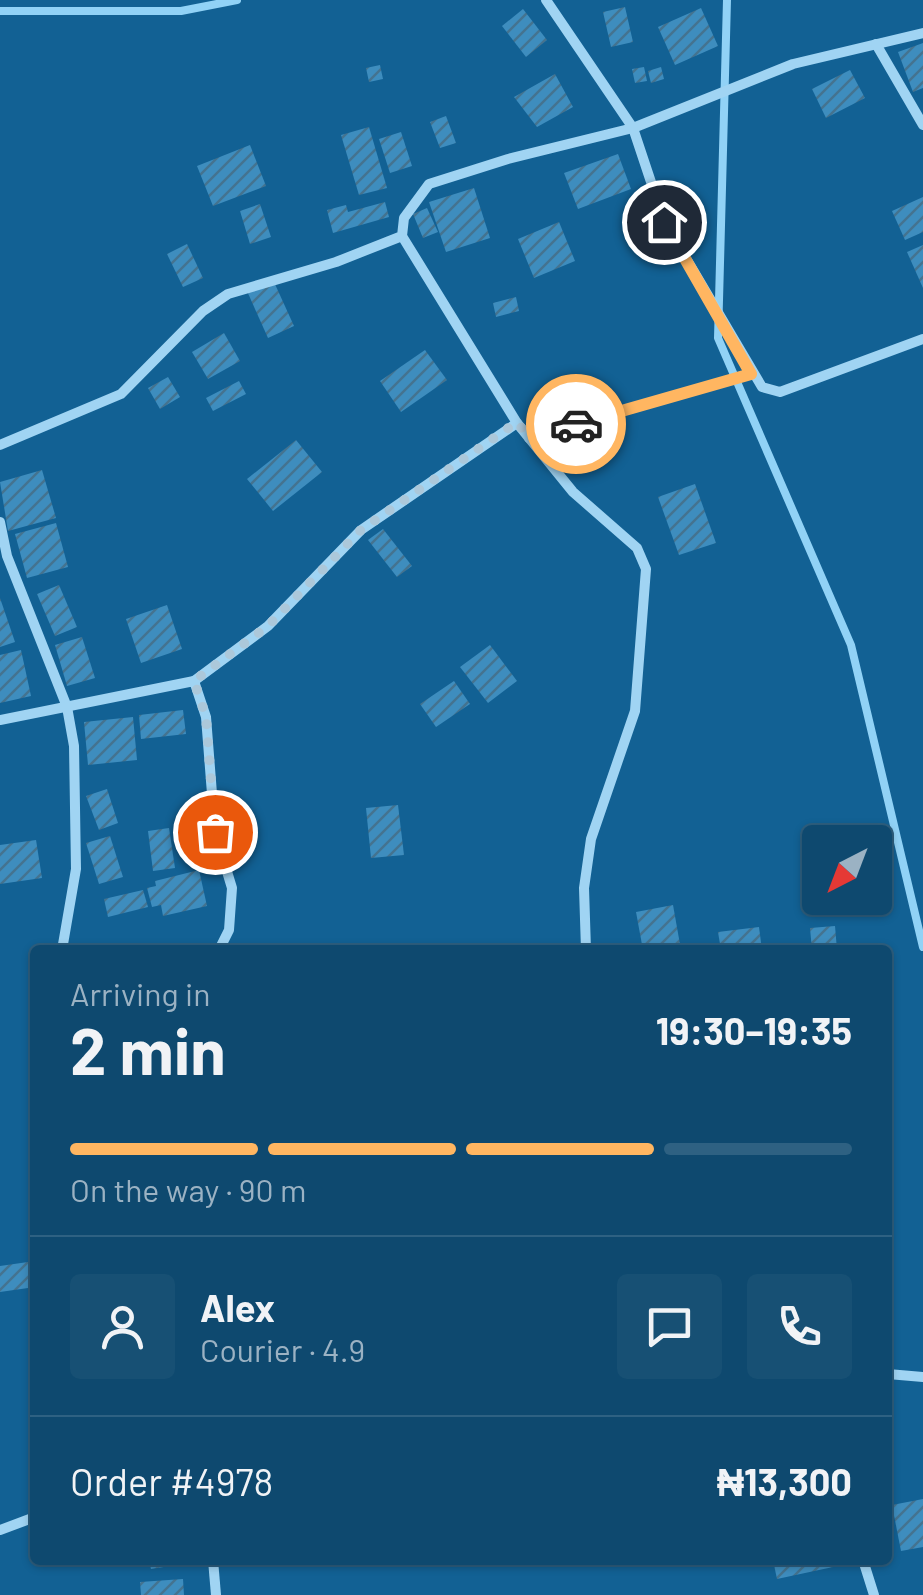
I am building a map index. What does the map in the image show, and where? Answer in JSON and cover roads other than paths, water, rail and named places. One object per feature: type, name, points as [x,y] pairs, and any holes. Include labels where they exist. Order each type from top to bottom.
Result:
[{"type":"street","points":[[546,0],[633,128],[664,222],[762,387],[780,392],[923,339]]},
{"type":"street","points":[[586,945],[584,888],[591,839],[635,712],[646,570],[637,548],[573,492],[517,422],[402,236],[404,218],[429,184],[508,159],[633,128],[778,70],[923,33]]},
{"type":"street","points":[[876,44],[923,125]]},
{"type":"street","points":[[0,445],[120,394],[202,311],[228,294],[336,262],[402,236]]},
{"type":"street","points":[[529,438],[751,374]]},
{"type":"street","points":[[0,720],[194,681],[268,626],[361,530],[517,422]]},
{"type":"street","points":[[0,522],[7,556],[67,708],[74,746],[76,869],[63,945]]},
{"type":"street","points":[[194,681],[206,717],[215,832],[232,888],[229,930],[222,945]]},
{"type":"street","points":[[892,1374],[923,1377]]},
{"type":"street","points":[[0,1530],[30,1519]]},
{"type":"street","points":[[213,1565],[216,1595]]},
{"type":"street","points":[[865,1565],[874,1595]]},
{"type":"waterway","points":[[0,11],[181,11],[237,0]]},
{"type":"waterway","points":[[727,0],[718,338],[851,645],[923,947]]}]
